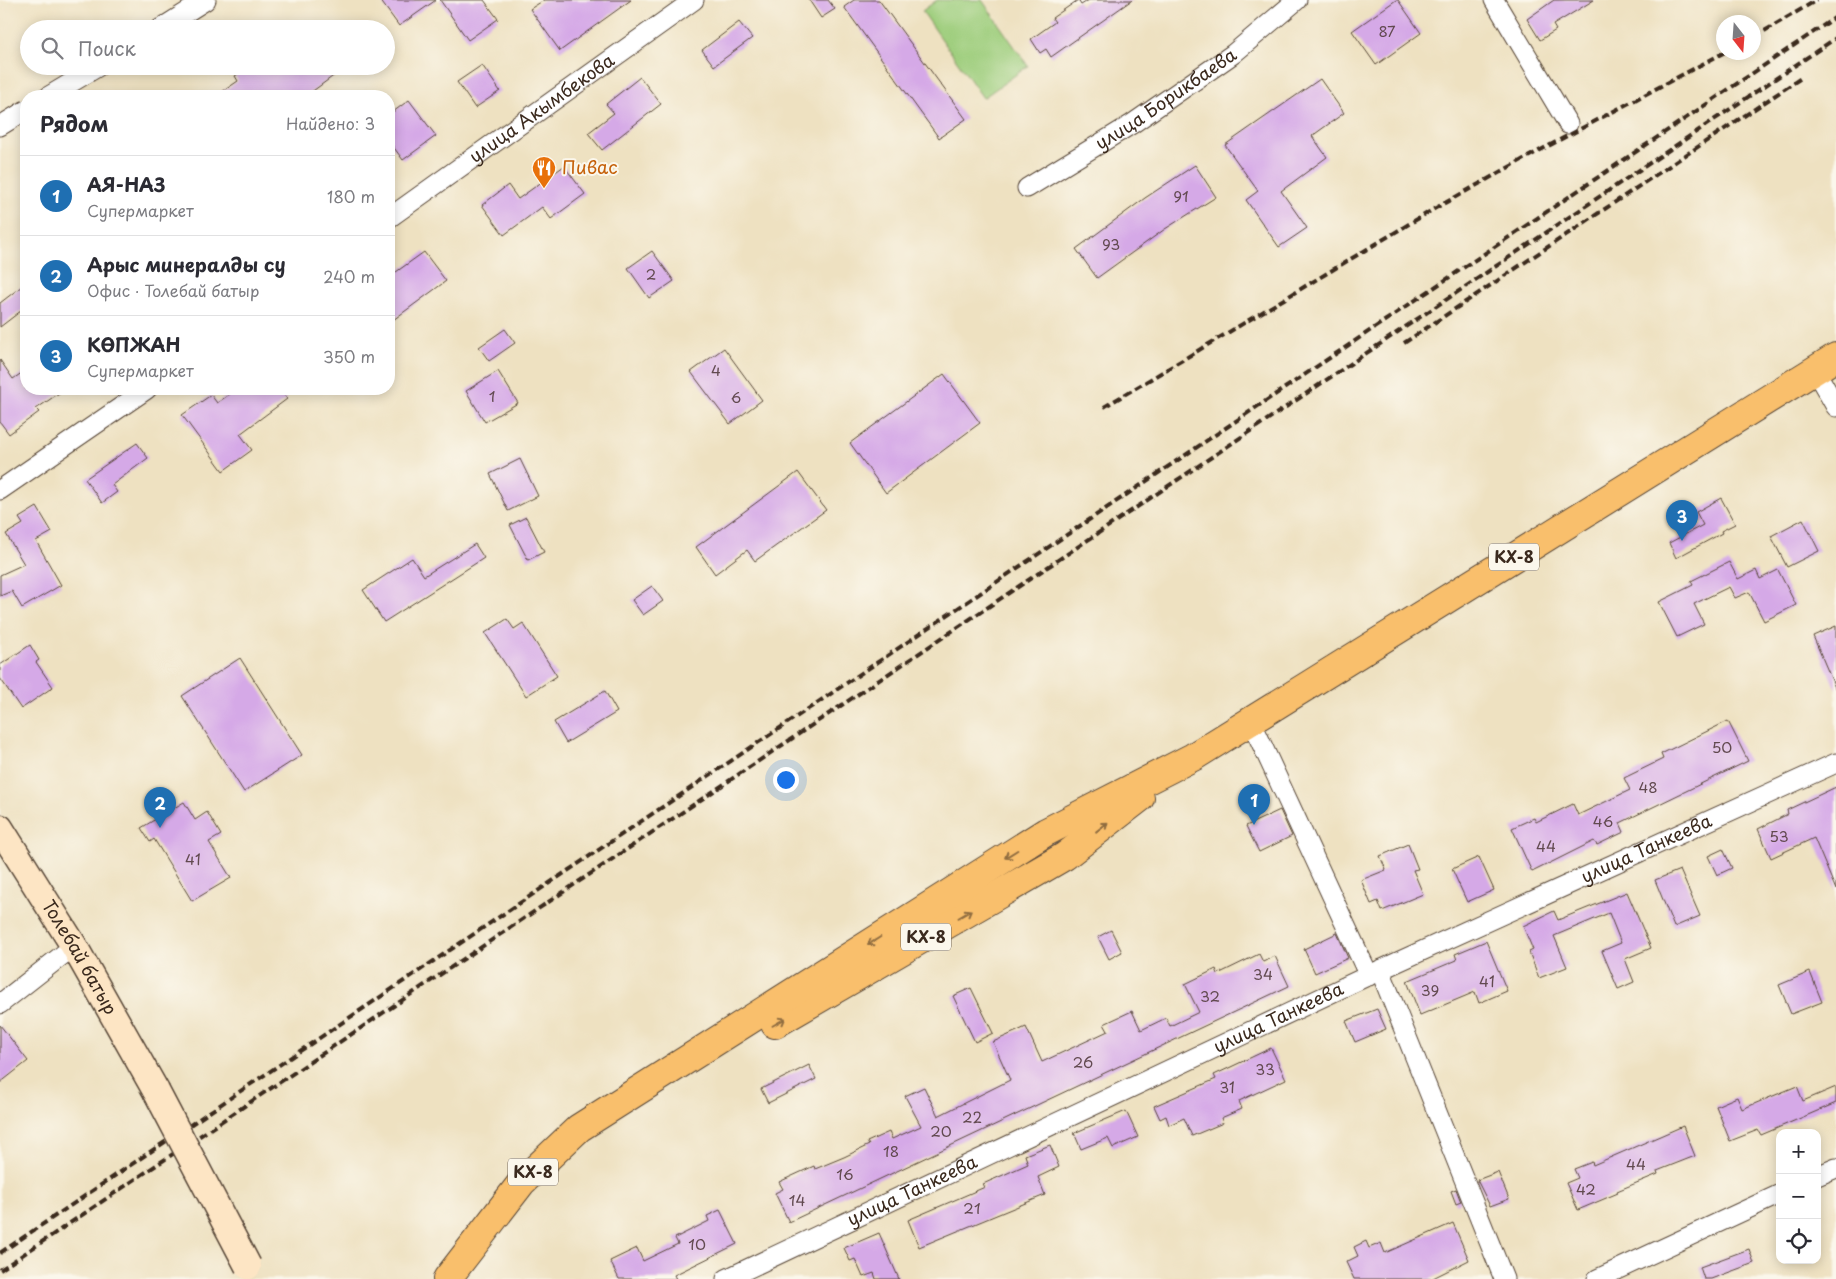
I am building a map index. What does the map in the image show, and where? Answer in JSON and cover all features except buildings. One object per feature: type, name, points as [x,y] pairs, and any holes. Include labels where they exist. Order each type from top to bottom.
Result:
[{"type":"main road","name":"КХ-8","points":[[447,1279],[522,1182],[579,1128],[1046,832],[1193,757],[1826,364]]},
{"type":"main road","name":"КХ-8","points":[[641,1088],[713,1060],[1065,856],[1193,757]]},
{"type":"main road","name":"Толебай батыр","points":[[0,828],[74,946],[156,1091],[251,1272]]},
{"type":"main road","points":[[1046,832],[1061,835],[1066,844],[1065,856]]},
{"type":"street","points":[[174,20],[206,0]]},
{"type":"street","name":"улица Акымбекова","points":[[395,214],[694,0]]},
{"type":"street","name":"улица Борикбаева","points":[[1027,188],[1140,119],[1233,54],[1297,0]]},
{"type":"street","points":[[1494,0],[1568,124]]},
{"type":"street","points":[[59,90],[84,75]]},
{"type":"street","points":[[0,126],[20,114]]},
{"type":"street","points":[[1826,364],[1836,407]]},
{"type":"street","points":[[0,490],[138,395]]},
{"type":"street","points":[[1251,721],[1374,973],[1504,1279]]},
{"type":"street","name":"улица Танкеева","points":[[726,1279],[1374,973],[1836,763]]},
{"type":"street","points":[[0,1004],[74,946]]},
{"type":"street","points":[[1821,1174],[1836,1168]]},
{"type":"street","points":[[1597,1279],[1776,1196]]},
{"type":"green space","points":[[937,0],[982,0],[1028,66],[983,98],[922,11]]},
{"type":"railway","points":[[1761,33],[1817,0]]},
{"type":"railway","points":[[0,1253],[1836,17]]},
{"type":"railway","points":[[0,1270],[1836,38]]},
{"type":"railway","points":[[1104,407],[1434,209],[1716,57]]},
{"type":"railway","points":[[1404,343],[1801,78]]},
{"type":"place","name":"Пивас","points":[[544,189]]},
{"type":"place","name":"КӨПЖАН","points":[[1682,541]]},
{"type":"place","name":"АЯ-НАЗ","points":[[1254,825]]},
{"type":"place","name":"Арыс минералды су","points":[[160,828]]}]
